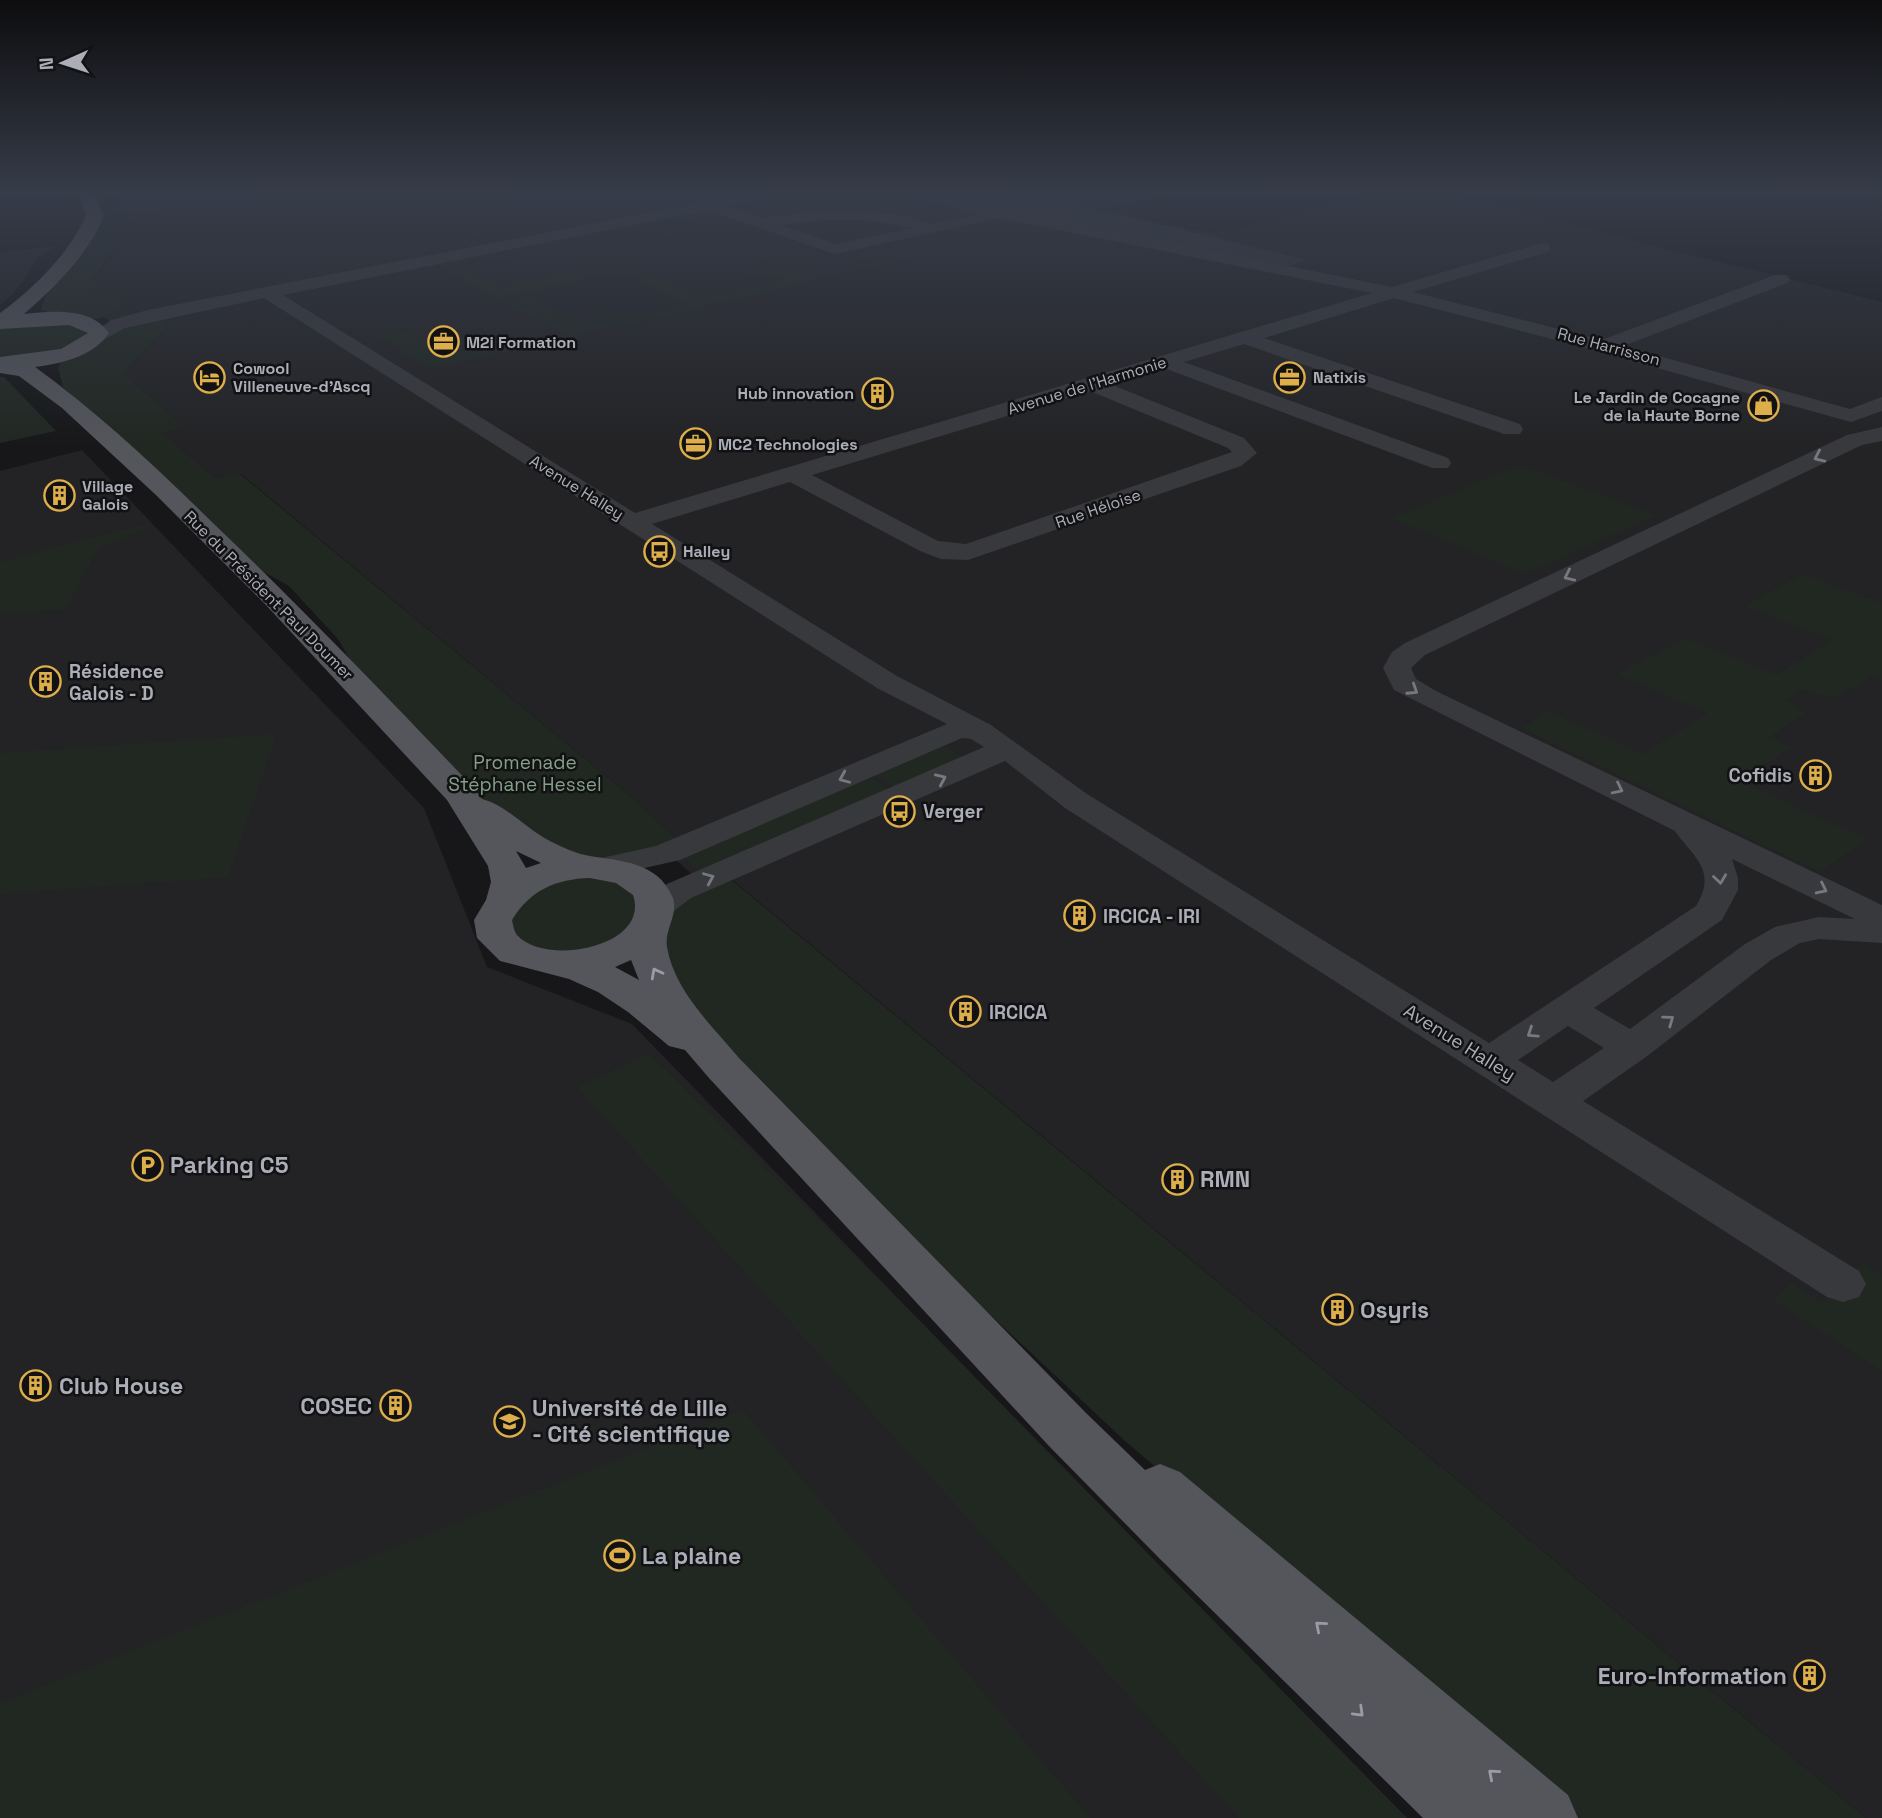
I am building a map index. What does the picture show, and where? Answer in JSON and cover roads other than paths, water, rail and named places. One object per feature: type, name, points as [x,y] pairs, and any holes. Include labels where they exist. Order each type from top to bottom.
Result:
[{"type":"main road","points":[[0,365],[67,353],[96,338],[97,328],[71,319],[48,316],[37,309],[37,303],[49,279]]},
{"type":"main road","points":[[0,323],[22,308],[49,279]]},
{"type":"main road","points":[[0,323],[33,319],[71,319]]},
{"type":"main road","name":"Rue du Président Paul Doumer","points":[[67,353],[55,361],[51,372],[70,404]]},
{"type":"main road","name":"Rue du Président Paul Doumer","points":[[0,365],[26,371],[70,404],[224,546],[461,793],[525,842],[563,861],[593,867]]},
{"type":"main road","name":"Rue du Président Paul Doumer","points":[[461,793],[507,866],[510,882],[504,899]]},
{"type":"main road","points":[[724,1068],[609,979],[586,969],[527,958],[500,942],[494,924],[496,912],[504,899],[534,878],[564,869],[593,867],[626,874],[646,886],[655,903],[646,951],[656,975],[686,1020],[724,1068],[1067,1429],[1470,1818]]},
{"type":"main road","points":[[556,964],[589,961],[610,954],[636,940],[651,922]]},
{"type":"main road","points":[[963,1318],[1545,1818]]},
{"type":"street","points":[[71,319],[110,320],[148,316],[338,278]]},
{"type":"street","name":"Rue Harrisson","points":[[1324,278],[1606,345],[1882,426]]},
{"type":"street","name":"Avenue de l'Harmonie","points":[[632,522],[1443,278]]},
{"type":"street","points":[[1606,345],[1782,279]]},
{"type":"street","name":"Avenue Halley","points":[[266,292],[887,682],[928,701],[980,741],[1040,770],[1076,801],[1843,1284]]},
{"type":"street","points":[[96,338],[113,327],[148,316]]},
{"type":"street","points":[[1245,338],[1512,429]]},
{"type":"street","points":[[1165,362],[1440,463]]},
{"type":"street","name":"Rue Héloise","points":[[793,474],[929,546],[978,558],[1233,461],[1247,453],[1236,443],[1091,384]]},
{"type":"street","points":[[1851,416],[1882,403]]},
{"type":"street","points":[[1882,434],[1855,440],[1415,649],[1398,663],[1400,679],[1412,690],[1882,919]]},
{"type":"street","points":[[593,867],[636,862],[668,853],[980,741]]},
{"type":"street","points":[[651,922],[662,903],[679,891],[980,741]]},
{"type":"street","points":[[1489,1061],[1710,913],[1721,896],[1721,875],[1710,852],[1693,831],[1663,811]]},
{"type":"street","points":[[1553,1101],[1632,1048],[1758,952],[1788,935],[1819,928],[1882,932]]},
{"type":"street","points":[[1567,1009],[1632,1048]]},
{"type":"place","name":"M2i Formation","points":[[443,342]]},
{"type":"place","name":"Cowool Villeneuve-d'Ascq","points":[[210,377]]},
{"type":"place","name":"Natixis","points":[[1290,377]]},
{"type":"place","name":"Hub innovation","points":[[877,393]]},
{"type":"place","name":"Le Jardin de Cocagne de la Haute Borne","points":[[1763,406]]},
{"type":"place","name":"MC2 Technologies","points":[[695,444]]},
{"type":"place","name":"Village Galois","points":[[59,495]]},
{"type":"place","name":"Halley","points":[[660,551]]},
{"type":"place","name":"Résidence Galois - D","points":[[46,682]]},
{"type":"place","name":"Cofidis","points":[[1815,775]]},
{"type":"place","name":"Verger","points":[[900,811]]},
{"type":"place","name":"IRCICA - IRI","points":[[1080,916]]},
{"type":"place","name":"IRCICA","points":[[966,1012]]},
{"type":"place","name":"Parking C5","points":[[147,1165]]},
{"type":"place","name":"RMN","points":[[1177,1179]]},
{"type":"place","name":"Osyris","points":[[1337,1310]]},
{"type":"place","name":"Club House","points":[[36,1386]]},
{"type":"place","name":"COSEC","points":[[395,1406]]},
{"type":"place","name":"Université de Lille ‐ Cité scientifique","points":[[509,1421]]},
{"type":"place","name":"La plaine","points":[[619,1556]]},
{"type":"place","name":"Euro-Information","points":[[1810,1676]]},
{"type":"park label","name":"Promenade Stéphane Hessel","points":[[525,773]]}]
